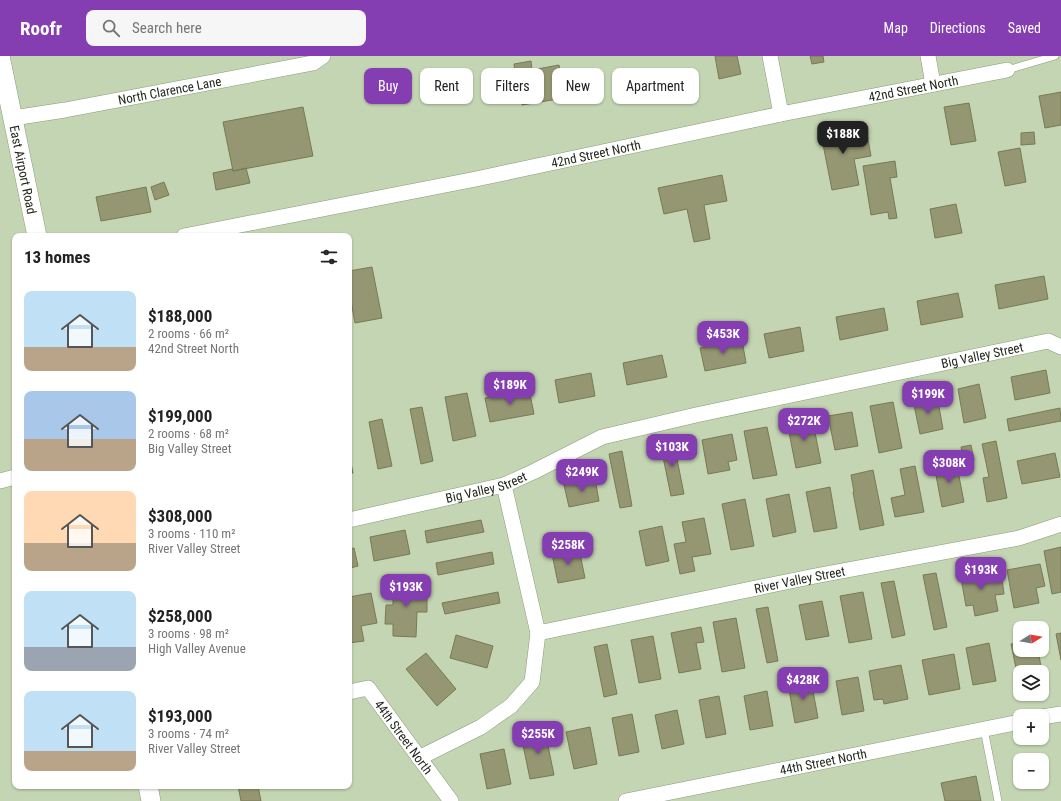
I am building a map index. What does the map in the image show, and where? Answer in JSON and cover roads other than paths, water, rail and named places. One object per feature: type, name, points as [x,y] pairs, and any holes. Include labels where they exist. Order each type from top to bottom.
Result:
[{"type":"street","name":"East Airport Road","points":[[0,56],[36,233]]},
{"type":"street","name":"North Clarence Lane","points":[[13,118],[65,110],[314,63],[323,56]]},
{"type":"street","points":[[770,56],[781,114]]},
{"type":"street","points":[[928,56],[933,84]]},
{"type":"street","name":"42nd Street North","points":[[199,233],[476,179],[781,114],[1007,70]]},
{"type":"street","name":"Big Valley Street","points":[[352,519],[504,485],[534,472],[602,437],[704,413],[1048,341],[1061,347]]},
{"type":"street","points":[[0,481],[12,478]]},
{"type":"street","points":[[419,758],[481,727],[511,706],[532,682],[538,633],[504,485]]},
{"type":"street","name":"River Valley Street","points":[[538,633],[815,576],[1019,538],[1061,524]]},
{"type":"street","name":"44th Street North","points":[[352,691],[368,688],[451,801]]},
{"type":"street","points":[[1049,717],[1061,714]]},
{"type":"street","name":"44th Street North","points":[[626,801],[1013,723]]},
{"type":"street","points":[[149,789],[151,801]]},
{"type":"lane","points":[[1007,70],[1055,56]]},
{"type":"lane","points":[[984,729],[998,801]]}]
